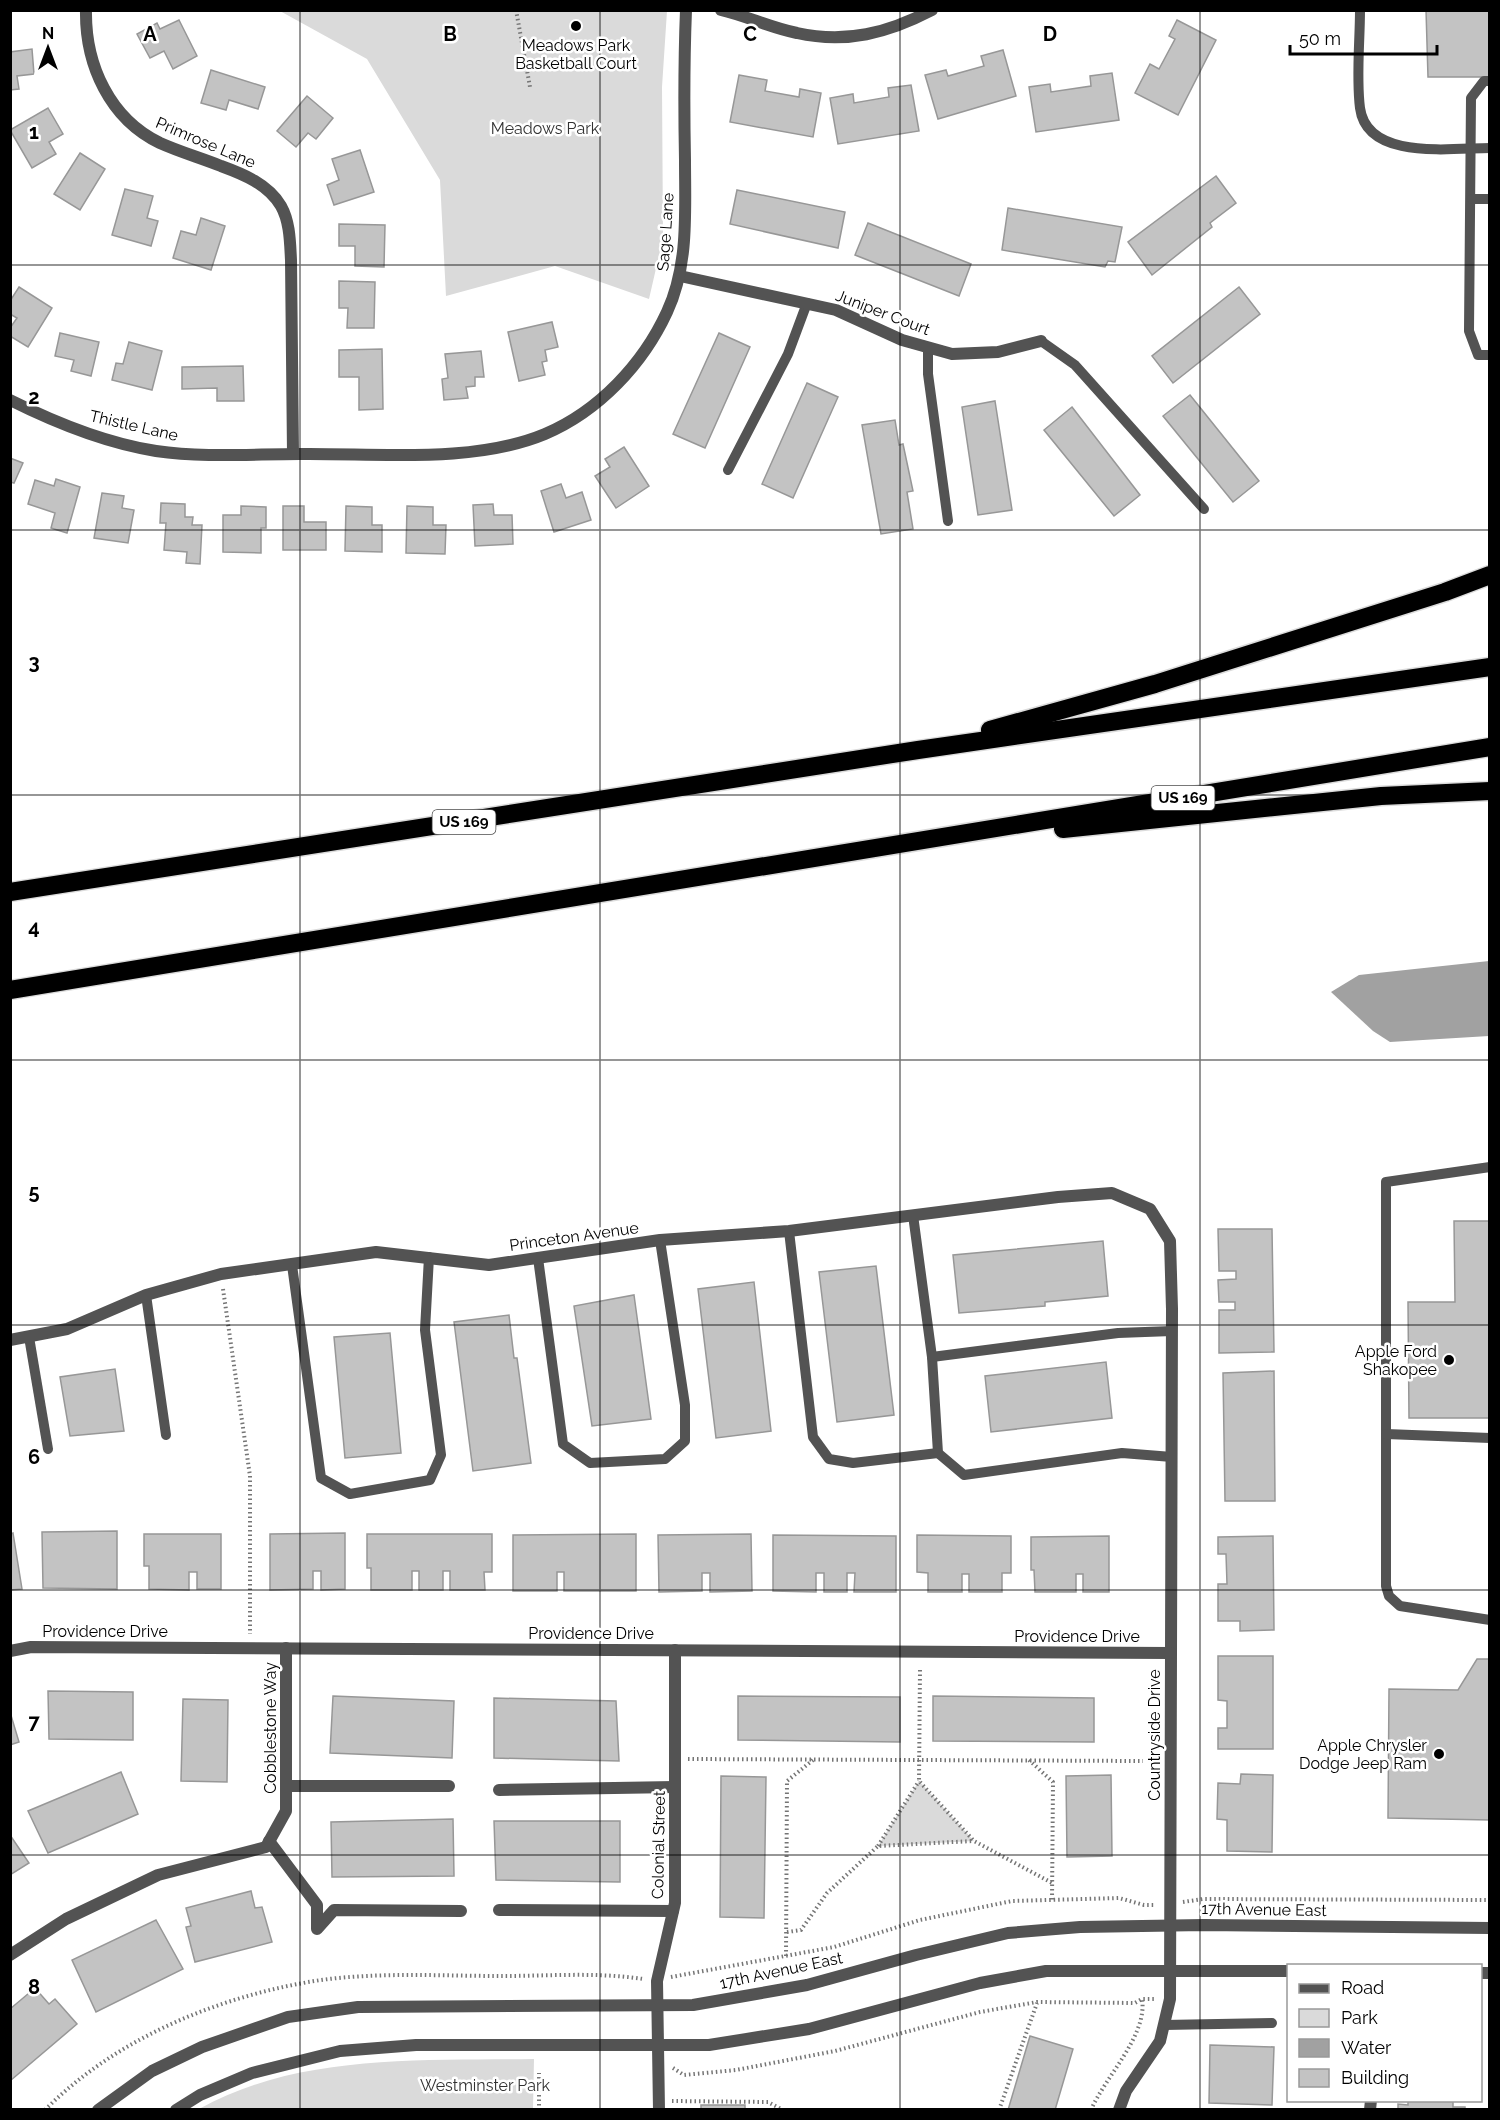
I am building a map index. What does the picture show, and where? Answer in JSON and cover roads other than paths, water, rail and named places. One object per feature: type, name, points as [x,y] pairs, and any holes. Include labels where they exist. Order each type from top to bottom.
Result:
[{"type":"highway","points":[[918,750],[1155,684],[1445,592],[1490,575]]},
{"type":"highway","name":"US 169","points":[[10,892],[918,750],[1490,667]]},
{"type":"highway","name":"US 169","points":[[10,990],[1490,747]]},
{"type":"highway","points":[[876,848],[1381,796],[1490,791]]},
{"type":"street","name":"Primrose Lane","points":[[86,10],[88,42],[94,68],[105,93],[120,113],[138,130],[161,143],[245,174],[264,187],[280,206],[289,231],[291,260],[293,454]]},
{"type":"street","name":"Sage Lane","points":[[293,454],[446,453],[484,450],[546,434],[579,416],[633,367],[667,312],[680,276],[685,207],[686,10]]},
{"type":"street","points":[[721,10],[795,33],[823,38],[853,38],[910,22],[932,10]]},
{"type":"street","name":"Juniper Court","points":[[680,276],[836,310],[902,340],[952,354],[998,352],[1041,341]]},
{"type":"street","name":"Thistle Lane","points":[[10,400],[79,430],[156,451],[231,455],[293,454]]},
{"type":"street","name":"Princeton Avenue","points":[[10,1340],[67,1329],[146,1295],[221,1274],[376,1252],[489,1265],[660,1240],[789,1232],[1058,1197],[1112,1193],[1150,1209]]},
{"type":"street","name":"Countryside Drive","points":[[1119,2109],[1126,2091],[1160,2040],[1170,1999],[1172,1332],[1170,1241],[1150,1209]]},
{"type":"street","name":"Providence Drive","points":[[10,1652],[31,1647],[1171,1653]]},
{"type":"street","name":"Cobblestone Way","points":[[269,1841],[286,1811],[286,1648]]},
{"type":"street","name":"Colonial Street","points":[[659,2105],[657,1981],[673,1911],[676,1759],[675,1650]]},
{"type":"street","points":[[286,1786],[449,1786]]},
{"type":"street","points":[[499,1790],[675,1787]]},
{"type":"street","points":[[10,1955],[66,1919],[158,1875],[266,1847],[269,1841],[317,1905],[317,1929],[334,1910],[460,1911]]},
{"type":"street","points":[[499,1910],[673,1911]]},
{"type":"street","name":"17th Avenue East","points":[[98,2109],[152,2071],[202,2047],[288,2017],[358,2007],[693,2005],[807,1985],[1008,1933],[1080,1927],[1170,1925],[1490,1928]]},
{"type":"street","points":[[176,2109],[200,2095],[252,2073],[340,2051],[416,2045],[709,2045],[809,2029],[980,1983],[1046,1971],[1287,1971]]},
{"type":"lane","points":[[1360,10],[1360,110],[1370,130],[1384,142],[1408,148],[1490,148]]},
{"type":"lane","points":[[1490,81],[1484,81],[1471,98],[1472,199],[1469,331],[1478,355],[1490,355]]},
{"type":"lane","points":[[1472,199],[1490,199]]},
{"type":"lane","points":[[728,470],[788,354],[807,303]]},
{"type":"lane","points":[[1041,341],[1075,365],[1204,509]]},
{"type":"lane","points":[[928,347],[928,374],[948,521]]},
{"type":"lane","points":[[1490,1167],[1386,1182],[1386,1586],[1389,1596],[1400,1606],[1490,1620]]},
{"type":"lane","points":[[914,1215],[932,1357],[938,1453],[964,1475],[1122,1453],[1172,1457]]},
{"type":"lane","points":[[789,1232],[813,1437],[829,1459],[853,1463],[938,1453]]},
{"type":"lane","points":[[538,1258],[563,1444],[590,1463],[665,1459],[685,1441],[685,1405],[660,1240]]},
{"type":"lane","points":[[292,1265],[321,1478],[350,1494],[430,1480],[441,1455],[425,1330],[429,1257]]},
{"type":"lane","points":[[146,1295],[166,1435]]},
{"type":"lane","points":[[932,1357],[1118,1334],[1172,1332]]},
{"type":"lane","points":[[29,1337],[48,1449]]},
{"type":"lane","points":[[1386,1434],[1490,1438]]},
{"type":"lane","points":[[1164,2025],[1272,2023]]},
{"type":"water","points":[[1489,961],[1489,1036],[1390,1042],[1373,1031],[1331,992],[1359,975]]},
{"type":"place","name":"Meadows Park Basketball Court","points":[[576,26]]},
{"type":"place","name":"Apple Ford Shakopee","points":[[1449,1360]]},
{"type":"place","name":"Apple Chrysler Dodge Jeep Ram","points":[[1439,1754]]},
{"type":"park label","name":"Meadows Park","points":[[545,128]]},
{"type":"park label","name":"Westminster Park","points":[[485,2085]]}]
